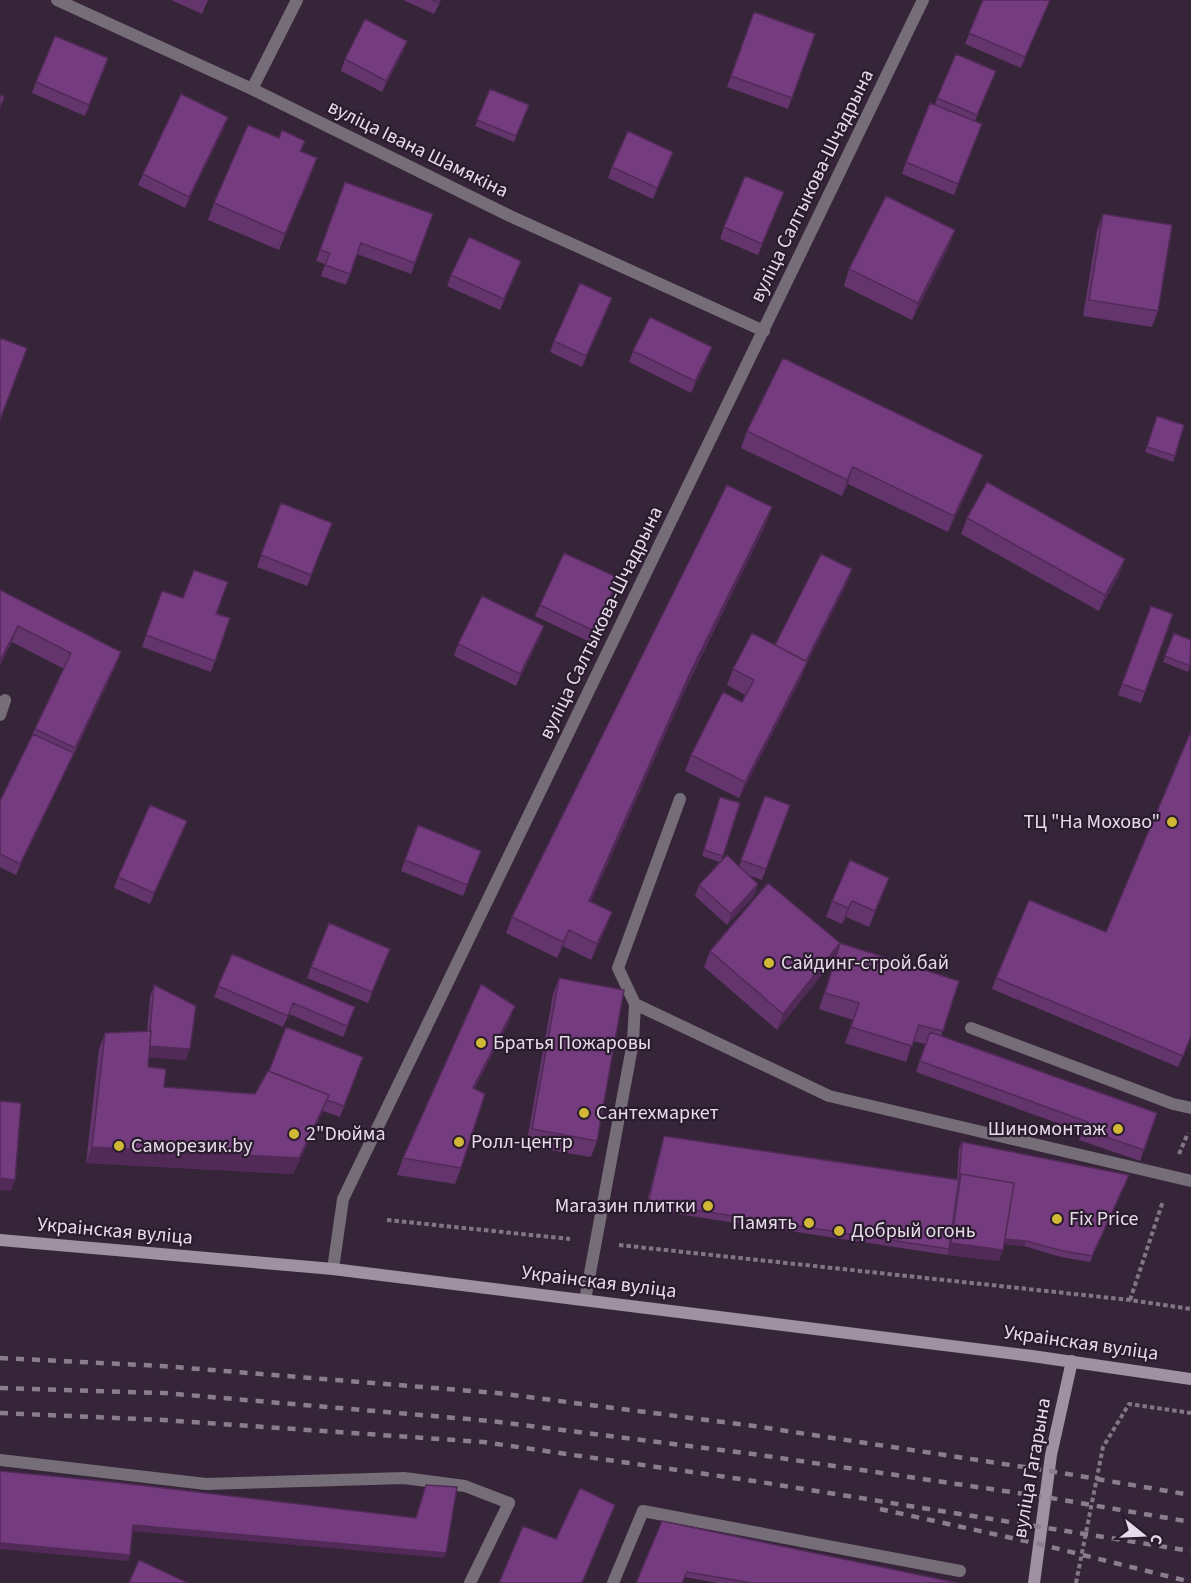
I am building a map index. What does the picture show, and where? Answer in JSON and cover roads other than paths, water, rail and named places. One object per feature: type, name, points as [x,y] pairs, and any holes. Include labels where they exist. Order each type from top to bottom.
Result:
[{"type":"main road","name":"Украінская вуліца","points":[[0,1240],[333,1269],[1072,1361],[1191,1379]]},
{"type":"main road","name":"вуліца Гагарына","points":[[1034,1583],[1051,1455],[1072,1361]]},
{"type":"street","name":"вуліца Івана Шамякіна","points":[[57,0],[252,89],[510,216],[764,331]]},
{"type":"street","points":[[252,89],[297,0]]},
{"type":"street","name":"вуліца Салтыкова-Шчадрына","points":[[333,1269],[343,1199],[923,0]]},
{"type":"street","points":[[0,715],[5,700]]},
{"type":"street","points":[[585,1300],[633,1042],[635,1004],[618,968],[680,799]]},
{"type":"street","points":[[635,1004],[829,1096],[1191,1181]]},
{"type":"street","points":[[971,1028],[1173,1104],[1191,1108]]},
{"type":"street","points":[[0,1460],[206,1484],[404,1478],[465,1485],[509,1503],[470,1583]]},
{"type":"street","points":[[613,1583],[643,1511],[960,1570]]},
{"type":"railway","points":[[0,1358],[162,1366],[497,1393],[754,1426],[1191,1495]]},
{"type":"railway","points":[[0,1388],[164,1393],[491,1421],[753,1454],[1045,1497],[1191,1522]]},
{"type":"railway","points":[[0,1413],[163,1420],[483,1442],[754,1481],[1191,1551]]},
{"type":"railway","points":[[880,1509],[1039,1544],[1191,1582]]},
{"type":"place","name":"ТЦ \"На Мохово\"","points":[[1172,822]]},
{"type":"place","name":"Сайдинг-строй.бай","points":[[769,963]]},
{"type":"place","name":"Братья Пожаровы","points":[[481,1043]]},
{"type":"place","name":"Сантехмаркет","points":[[584,1113]]},
{"type":"place","name":"Шиномонтаж","points":[[1118,1129]]},
{"type":"place","name":"2\"Dюйма","points":[[294,1134]]},
{"type":"place","name":"Ролл-центр","points":[[459,1142]]},
{"type":"place","name":"Саморезик.by","points":[[119,1146]]},
{"type":"place","name":"Магазин плитки","points":[[708,1206]]},
{"type":"place","name":"Fix Price","points":[[1057,1219]]},
{"type":"place","name":"Память","points":[[809,1223]]},
{"type":"place","name":"Добрый огонь","points":[[839,1231]]}]
